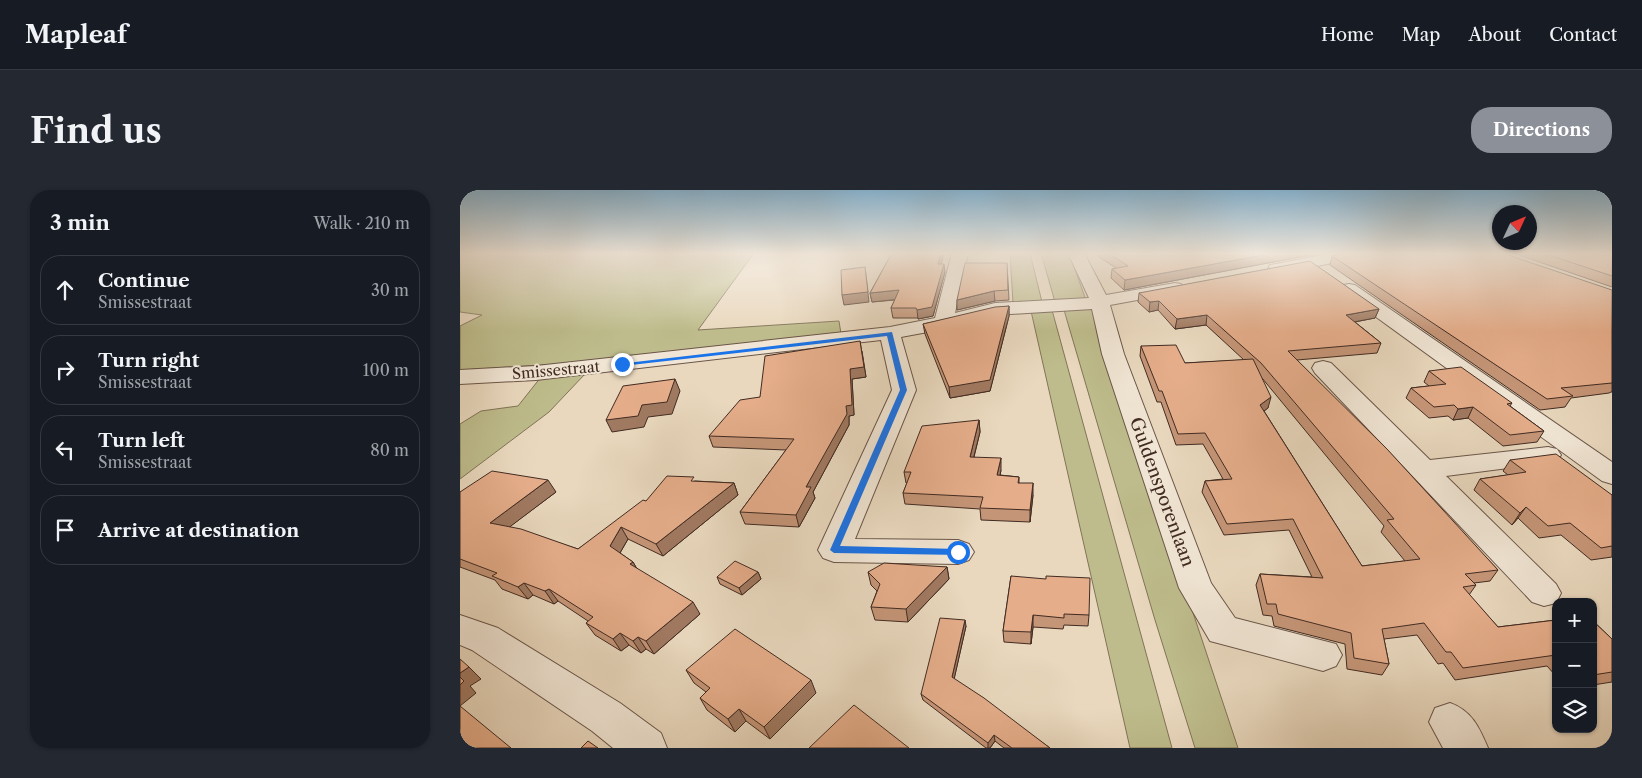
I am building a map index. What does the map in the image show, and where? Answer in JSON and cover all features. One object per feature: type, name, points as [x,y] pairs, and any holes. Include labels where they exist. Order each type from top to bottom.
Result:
[{"type":"street","points":[[944,323],[953,279]]},
{"type":"street","name":"Guldensporenlaan","points":[[1086,279],[1196,588],[1222,630],[1324,655]]},
{"type":"street","points":[[1335,279],[1612,475]]},
{"type":"street","name":"Smissestraat","points":[[460,377],[536,373],[890,334],[944,323],[995,309],[1096,303],[1187,286]]},
{"type":"street","points":[[890,334],[904,390],[834,550],[958,552]]},
{"type":"street","points":[[1324,368],[1421,470],[1544,594]]},
{"type":"street","points":[[1421,470],[1579,452]]},
{"type":"street","points":[[460,630],[485,639],[606,717],[646,748]]},
{"type":"shaded area","points":[[460,279],[735,279],[698,330],[839,321],[841,334],[593,362],[460,370],[460,326],[482,315],[460,312]]},
{"type":"shaded area","points":[[1012,279],[1036,279],[1042,302],[1013,303]]},
{"type":"shaded area","points":[[1048,279],[1078,279],[1086,300],[1055,302]]},
{"type":"shaded area","points":[[1092,309],[1238,748],[1195,748],[1155,620],[1064,310]]},
{"type":"shaded area","points":[[1052,310],[1172,748],[1130,748],[1031,311]]},
{"type":"shaded area","points":[[585,374],[549,412],[460,479],[460,424],[481,411],[518,406],[541,377]]},
{"type":"building","points":[[841,279],[866,279],[868,292],[842,295]]},
{"type":"building","points":[[878,279],[940,279],[932,307],[917,310],[916,308],[891,308],[899,290],[870,293]]},
{"type":"building","points":[[962,279],[1008,279],[1008,290],[994,291],[957,300]]},
{"type":"building","points":[[1214,279],[1336,279],[1379,309],[1346,315],[1381,343],[1288,351],[1387,449],[1498,570],[1465,574],[1476,585],[1463,587],[1498,627],[1552,620],[1552,656],[1463,668],[1451,652],[1446,652],[1424,623],[1382,629],[1389,664],[1354,658],[1351,633],[1278,614],[1276,604],[1267,604],[1260,574],[1323,578],[1293,519],[1227,524],[1205,481],[1232,479],[1205,433],[1178,434],[1162,391],[1159,391],[1141,346],[1176,345],[1185,363],[1253,359],[1271,397],[1260,405],[1362,566],[1420,559],[1387,520],[1394,519],[1261,363],[1207,315],[1177,319],[1159,301],[1150,302],[1139,293]]},
{"type":"building","points":[[1367,279],[1579,279],[1612,290],[1612,383],[1561,388],[1573,396],[1547,399]]},
{"type":"building","points":[[1009,306],[990,380],[949,387],[923,324],[995,307]]},
{"type":"building","points":[[860,341],[864,367],[850,369],[852,405],[846,406],[847,414],[806,487],[811,487],[796,515],[740,512],[794,439],[709,436],[740,400],[760,397],[765,356]]},
{"type":"building","points":[[1461,367],[1512,403],[1507,404],[1544,431],[1510,435],[1473,407],[1458,409],[1454,405],[1434,407],[1411,388],[1446,384],[1429,371]]},
{"type":"building","points":[[675,379],[667,402],[642,405],[638,416],[606,420],[623,386]]},
{"type":"building","points":[[979,420],[970,457],[1001,458],[997,475],[1019,477],[1018,483],[1033,483],[1030,510],[980,508],[983,497],[903,493],[911,472],[904,472],[922,426]]},
{"type":"building","points":[[1556,454],[1612,495],[1612,546],[1601,548],[1570,523],[1548,526],[1526,507],[1520,513],[1480,479],[1526,472],[1510,460]]},
{"type":"building","points":[[492,471],[548,480],[490,523],[521,529],[578,549],[643,500],[646,501],[667,476],[694,477],[691,481],[734,483],[656,544],[621,527],[610,546],[633,562],[630,564],[693,602],[646,641],[638,637],[633,641],[620,633],[613,639],[586,623],[593,617],[549,589],[545,591],[524,583],[518,587],[492,576],[497,573],[460,559],[460,492]]},
{"type":"building","points":[[735,561],[758,572],[739,588],[717,577]]},
{"type":"building","points":[[884,563],[947,567],[906,609],[871,607],[880,584],[868,572]]},
{"type":"building","points":[[1011,576],[1046,579],[1046,576],[1090,578],[1089,615],[1064,614],[1064,618],[1033,615],[1031,632],[1003,631]]},
{"type":"building","points":[[940,618],[965,620],[952,677],[984,698],[1050,748],[1012,748],[994,735],[988,743],[921,694]]},
{"type":"building","points":[[1597,625],[1612,639],[1612,672],[1597,674]]},
{"type":"building","points":[[735,629],[811,680],[764,727],[739,709],[728,719],[700,698],[710,688],[686,670]]},
{"type":"building","points":[[460,659],[469,667],[460,673]]},
{"type":"building","points":[[460,677],[464,681],[460,685]]},
{"type":"building","points":[[854,705],[909,748],[809,748]]},
{"type":"building","points":[[460,706],[511,748],[460,748]]},
{"type":"building","points":[[588,741],[598,748],[581,748]]},
{"type":"route","points":[[622,364],[890,334],[904,390],[834,550],[958,552]]}]
